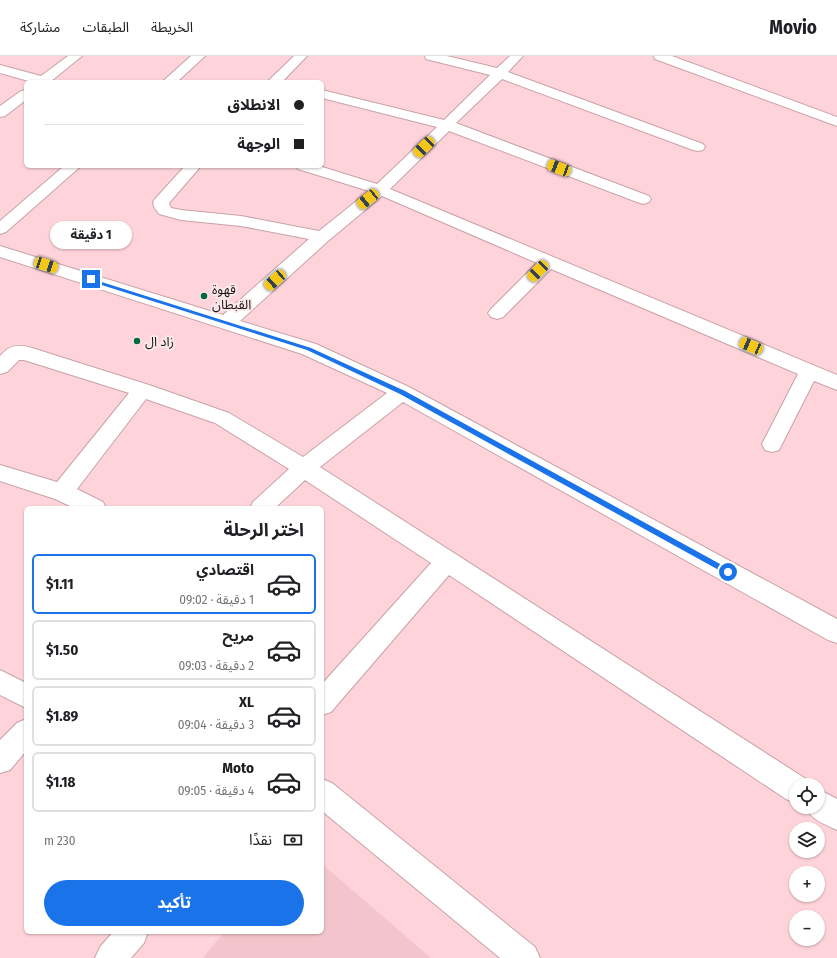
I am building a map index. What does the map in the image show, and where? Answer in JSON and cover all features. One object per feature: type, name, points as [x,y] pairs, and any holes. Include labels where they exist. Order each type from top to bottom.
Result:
[{"type":"street","points":[[43,80],[76,56]]},
{"type":"street","points":[[171,80],[199,56]]},
{"type":"street","points":[[277,80],[301,56]]},
{"type":"street","points":[[431,56],[499,73],[698,147]]},
{"type":"street","points":[[228,322],[322,237],[380,190],[518,56]]},
{"type":"street","points":[[660,56],[837,122]]},
{"type":"street","points":[[0,69],[38,80]]},
{"type":"street","points":[[324,94],[447,125],[643,199]]},
{"type":"street","points":[[0,113],[24,95]]},
{"type":"street","points":[[0,229],[71,168]]},
{"type":"street","points":[[191,168],[161,202],[165,211],[181,216],[241,221],[322,237]]},
{"type":"street","points":[[309,168],[380,190],[837,383]]},
{"type":"street","points":[[0,251],[228,322],[309,349],[402,392],[837,632]]},
{"type":"street","points":[[497,313],[548,261]]},
{"type":"street","points":[[0,367],[14,353],[25,353],[142,390],[222,418],[304,468],[789,784]]},
{"type":"street","points":[[772,444],[809,371]]},
{"type":"street","points":[[62,492],[142,390]]},
{"type":"street","points":[[263,506],[304,468],[402,392]]},
{"type":"street","points":[[0,473],[62,492],[91,506]]},
{"type":"street","points":[[324,701],[447,561]]},
{"type":"street","points":[[0,682],[24,695]]},
{"type":"street","points":[[0,760],[24,734]]},
{"type":"street","points":[[324,795],[524,958]]},
{"type":"street","points":[[825,808],[837,816]]},
{"type":"street","points":[[111,958],[131,934]]},
{"type":"shaded area","points":[[324,866],[431,958],[203,958],[222,934],[324,934]]},
{"type":"place","name":"قهوة القبطان","points":[[204,296]]},
{"type":"place","name":"زاد ال","points":[[137,341]]},
{"type":"route","points":[[91,279],[309,349],[402,392],[728,572]]}]
